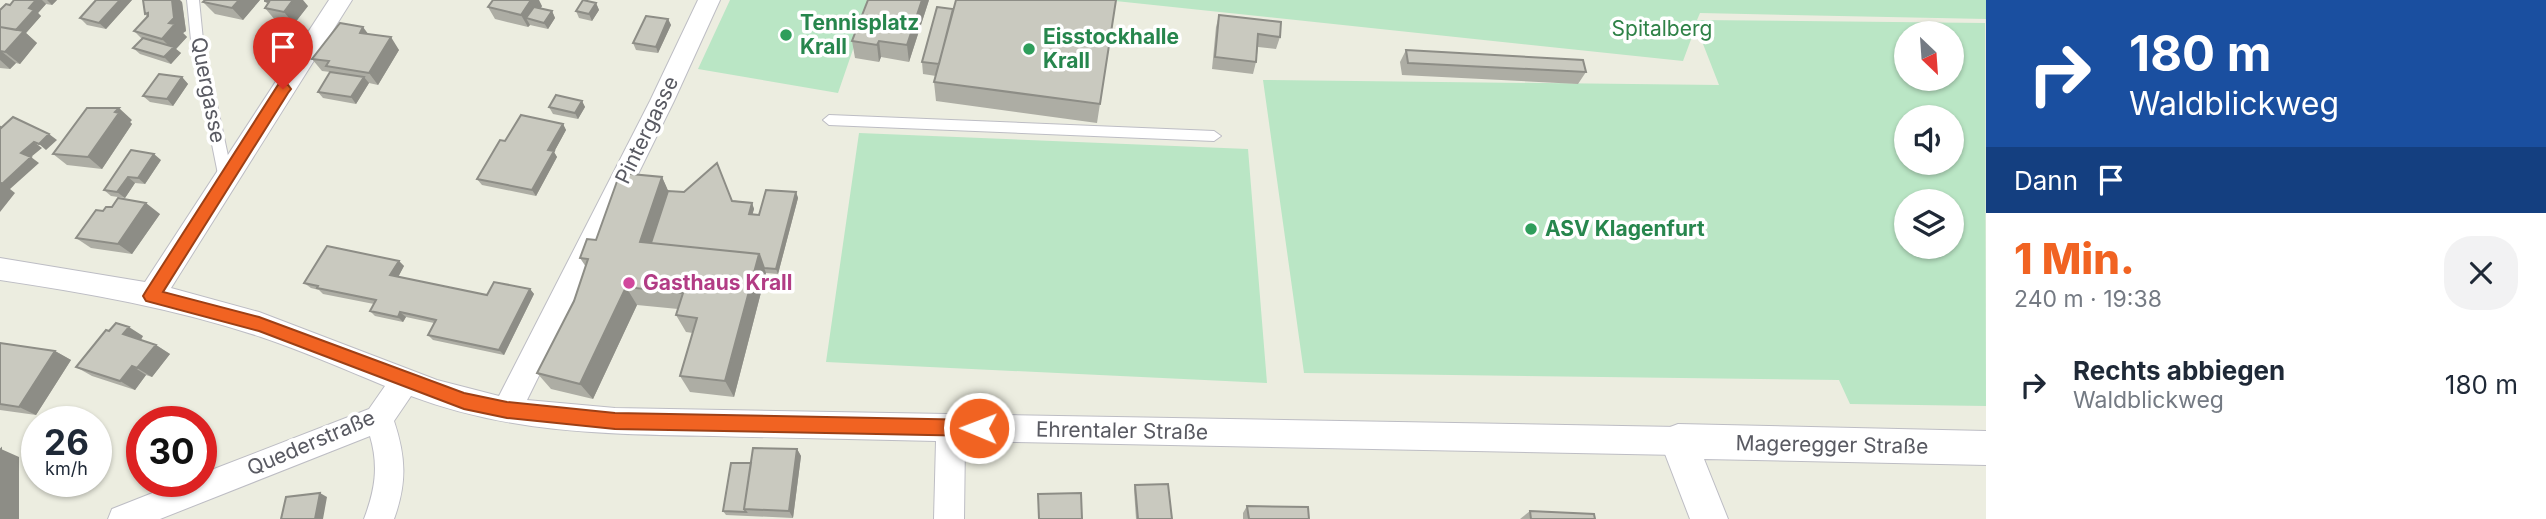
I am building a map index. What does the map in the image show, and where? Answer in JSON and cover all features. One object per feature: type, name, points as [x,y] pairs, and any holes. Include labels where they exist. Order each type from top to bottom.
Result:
[{"type":"street","points":[[152,296],[341,0]]},
{"type":"street","name":"Pintergasse","points":[[507,410],[662,101],[709,0]]},
{"type":"street","name":"Ehrentaler Straße","points":[[0,270],[50,276],[152,296],[259,324],[464,401],[507,410],[615,421],[1678,441]]},
{"type":"street","name":"Quederstraße","points":[[123,519],[379,419],[405,379]]},
{"type":"street","points":[[379,419],[391,452],[392,480],[379,519]]},
{"type":"street","points":[[950,519],[951,427]]},
{"type":"street","points":[[1678,441],[1709,519]]},
{"type":"street","name":"Mageregger Straße","points":[[1678,441],[1986,448]]},
{"type":"lane","name":"Quergasse","points":[[193,0],[197,40],[226,179]]},
{"type":"lane","points":[[829,120],[1214,136]]},
{"type":"green space","name":"Tennisplatz Krall","points":[[730,0],[870,0],[838,93],[698,69]]},
{"type":"green space","name":"ASV Klagenfurt","points":[[1106,0],[1986,0],[1986,19],[1700,13],[1697,20],[1894,22],[1894,91],[1964,91],[1964,23],[1985,23],[1986,406],[1850,404],[1839,380],[1304,373],[1263,80],[1719,85],[1696,26],[1683,61]]},
{"type":"green space","points":[[859,133],[1248,149],[1267,383],[826,362]]},
{"type":"building","points":[[14,0],[36,0],[29,8],[34,10],[16,30],[0,27],[0,10]]},
{"type":"building","points":[[96,0],[120,0],[99,23],[80,18]]},
{"type":"building","points":[[143,0],[172,0],[174,18],[169,23],[175,24],[162,39],[134,31],[148,16],[148,13],[145,14]]},
{"type":"building","points":[[239,0],[232,8],[203,2]]},
{"type":"building","points":[[265,0],[293,0],[284,12],[265,8],[269,2]]},
{"type":"building","points":[[493,0],[531,0],[521,15],[488,7]]},
{"type":"building","points":[[583,0],[596,3],[589,14],[576,11]]},
{"type":"building","points":[[868,0],[922,0],[907,45],[879,41],[877,45],[852,41]]},
{"type":"building","name":"Eisstockhalle Krall","points":[[956,0],[1116,0],[1100,104],[934,82]]},
{"type":"building","points":[[534,7],[552,11],[544,23],[526,18]]},
{"type":"building","points":[[937,7],[953,9],[939,64],[922,62]]},
{"type":"building","points":[[1219,15],[1281,22],[1280,37],[1258,34],[1256,62],[1215,57]]},
{"type":"building","points":[[646,16],[668,19],[656,47],[633,43]]},
{"type":"building","points":[[340,23],[363,27],[360,33],[391,37],[369,73],[326,66],[329,61],[312,59]]},
{"type":"building","points":[[0,27],[24,31],[5,52],[0,52]]},
{"type":"building","points":[[143,38],[174,47],[164,57],[133,48]]},
{"type":"building","points":[[1406,50],[1583,60],[1586,72],[1408,63]]},
{"type":"building","points":[[330,72],[364,77],[351,97],[318,92]]},
{"type":"building","points":[[159,74],[182,77],[167,99],[143,96]]},
{"type":"building","points":[[556,95],[582,101],[575,113],[549,107]]},
{"type":"building","points":[[87,108],[119,108],[115,112],[119,113],[88,157],[53,154]]},
{"type":"building","points":[[521,115],[563,124],[548,150],[554,151],[532,190],[477,179],[500,140],[505,141]]},
{"type":"building","points":[[13,117],[49,134],[39,144],[34,142],[21,153],[31,157],[2,184],[0,127]]},
{"type":"building","points":[[131,150],[154,154],[138,178],[128,177],[117,192],[104,190]]},
{"type":"building","points":[[717,163],[732,201],[752,203],[749,214],[759,215],[766,190],[796,192],[776,269],[764,268],[759,254],[651,243],[668,191],[684,192]]},
{"type":"building","points":[[620,173],[662,177],[640,242],[759,254],[725,381],[680,376],[697,318],[676,315],[683,293],[626,287],[580,384],[537,373],[574,301],[588,259],[580,258],[587,239],[596,240]]},
{"type":"building","points":[[118,198],[146,203],[118,244],[76,238],[96,210],[103,211],[106,207],[112,207]]},
{"type":"building","points":[[327,246],[399,261],[390,275],[487,295],[494,282],[530,289],[499,350],[428,335],[436,320],[400,312],[398,317],[370,311],[376,300],[304,283]]},
{"type":"building","points":[[116,323],[129,327],[123,334],[156,345],[137,368],[132,366],[120,381],[76,367],[106,330],[109,331]]},
{"type":"building","points":[[0,343],[55,351],[19,407],[0,404]]},
{"type":"building","points":[[753,448],[797,449],[789,511],[744,509]]},
{"type":"building","points":[[0,450],[1,519],[0,519]]},
{"type":"building","points":[[731,463],[751,463],[744,509],[746,512],[723,511]]},
{"type":"building","points":[[1168,484],[1172,519],[1138,519],[1135,485]]},
{"type":"building","points":[[320,493],[315,519],[281,519],[286,497]]},
{"type":"building","points":[[1081,493],[1082,519],[1039,519],[1038,494]]},
{"type":"building","points":[[1247,506],[1308,507],[1309,519],[1249,519]]},
{"type":"building","points":[[1530,511],[1594,514],[1595,519],[1531,519]]},
{"type":"place","name":"Tennisplatz Krall","points":[[786,35]]},
{"type":"place","name":"Eisstockhalle Krall","points":[[1029,49]]},
{"type":"place","name":"ASV Klagenfurt","points":[[1531,229]]},
{"type":"place","name":"Gasthaus Krall","points":[[629,283]]},
{"type":"route","points":[[283,89],[152,296],[259,324],[464,401],[507,410],[615,421],[979,428]]},
{"type":"park label","name":"Spitalberg","points":[[1662,29]]}]
